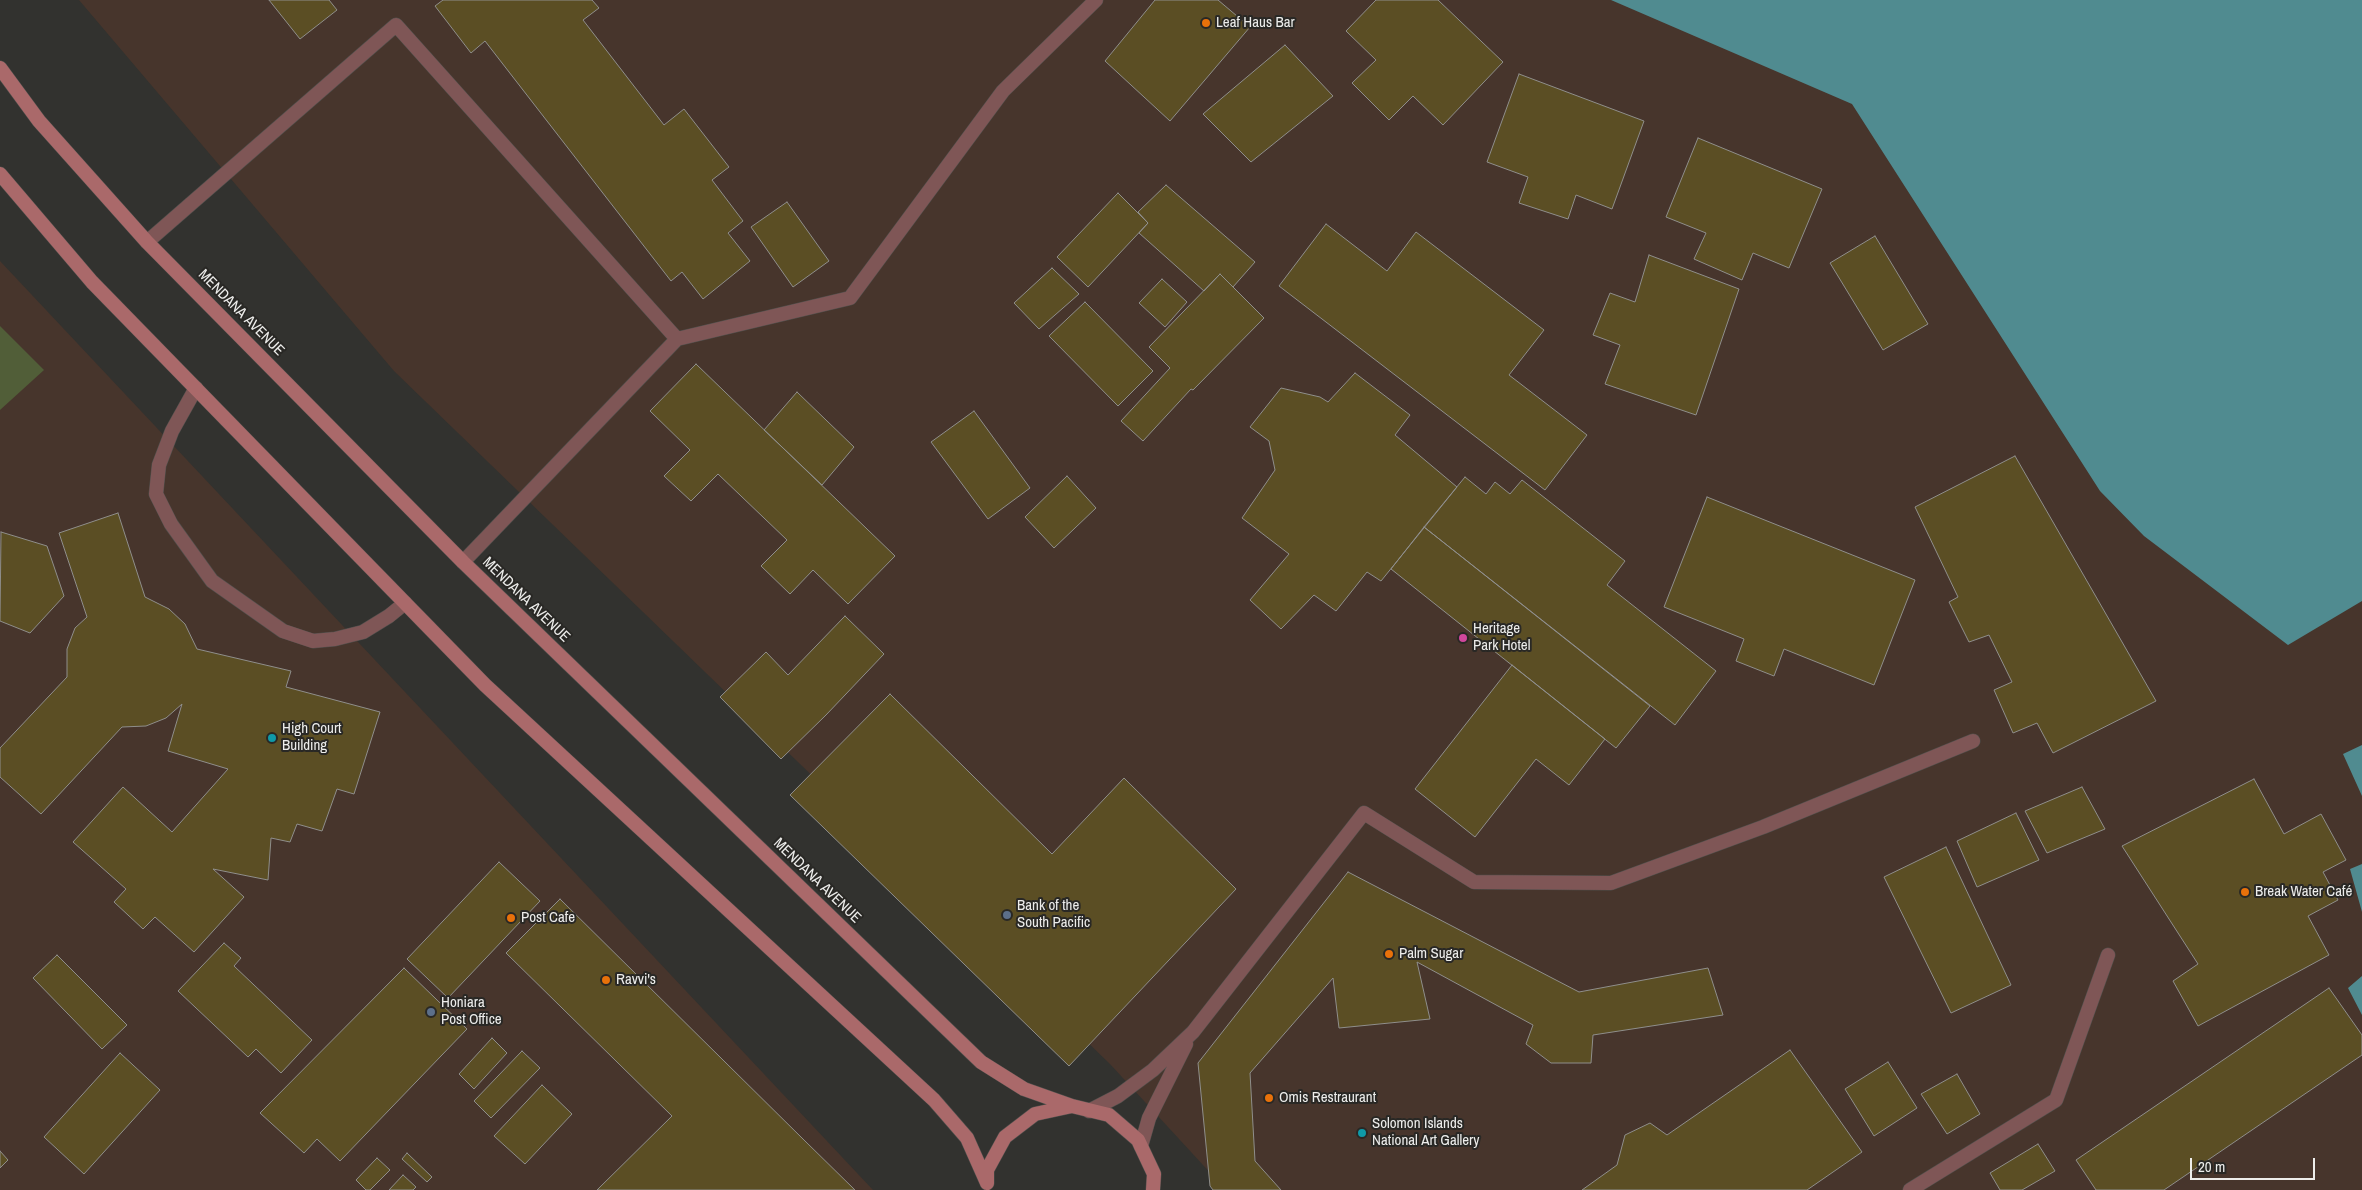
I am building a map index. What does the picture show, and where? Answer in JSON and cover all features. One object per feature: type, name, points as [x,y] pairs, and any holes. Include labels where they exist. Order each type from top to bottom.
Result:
[{"type":"main road","name":"MENDANA AVENUE","points":[[0,68],[39,121],[147,242],[463,562],[981,1062],[1024,1089],[1072,1106],[1109,1115],[1138,1140],[1154,1174],[1154,1189]]},
{"type":"main road","points":[[0,174],[92,282],[486,685],[934,1100],[967,1138],[987,1186]]},
{"type":"main road","points":[[987,1186],[987,1170],[1004,1136],[1035,1114],[1072,1106]]},
{"type":"lane","points":[[463,562],[677,339],[850,298],[1003,91],[1096,0]]},
{"type":"lane","points":[[147,242],[396,25],[677,339]]},
{"type":"lane","points":[[196,388],[169,439],[159,465],[156,494],[171,524],[212,581],[283,631],[313,640],[335,639],[363,632],[389,616],[405,603]]},
{"type":"lane","points":[[1090,1110],[1118,1096],[1154,1070],[1193,1032],[1364,813],[1474,882],[1611,883],[1763,826],[1973,742]]},
{"type":"lane","points":[[1910,1190],[2056,1100],[2108,955]]},
{"type":"lane","points":[[1141,1146],[1149,1118],[1168,1077],[1193,1032]]},
{"type":"shaded area","points":[[79,0],[2230,0],[2362,89],[2362,1190],[1226,1190],[1110,1064],[394,371]]},
{"type":"shaded area","points":[[0,261],[873,1190],[0,1190]]},
{"type":"green space","points":[[0,326],[44,370],[0,410]]},
{"type":"water","points":[[1611,0],[2362,0],[2362,601],[2288,645],[2144,536],[2100,491],[1852,104]]},
{"type":"water","points":[[2362,745],[2362,796],[2343,754]]},
{"type":"water","points":[[2362,864],[2362,912],[2350,869]]},
{"type":"water","points":[[2362,976],[2362,1015],[2348,988]]},
{"type":"building","points":[[269,0],[329,0],[337,10],[300,39]]},
{"type":"building","points":[[443,0],[592,0],[599,8],[583,20],[664,125],[684,109],[729,167],[712,180],[743,221],[728,233],[750,261],[703,299],[682,272],[671,281],[485,41],[471,53],[435,6]]},
{"type":"building","points":[[1155,0],[1218,0],[1250,27],[1170,121],[1105,61]]},
{"type":"building","points":[[1376,0],[1438,0],[1503,62],[1443,125],[1413,96],[1389,120],[1352,83],[1376,60],[1346,31]]},
{"type":"building","points":[[1285,45],[1333,96],[1251,162],[1203,114]]},
{"type":"building","points":[[1519,74],[1644,121],[1612,209],[1576,195],[1568,219],[1519,203],[1528,177],[1487,162]]},
{"type":"building","points":[[1698,138],[1822,189],[1789,268],[1753,253],[1742,280],[1694,259],[1706,233],[1666,217]]},
{"type":"building","points":[[1166,185],[1255,262],[1233,287],[1220,274],[1204,291],[1139,233],[1148,223],[1138,212]]},
{"type":"building","points":[[1118,193],[1148,223],[1088,287],[1057,257]]},
{"type":"building","points":[[787,202],[829,261],[793,287],[751,227]]},
{"type":"building","points":[[1326,224],[1387,271],[1416,232],[1544,330],[1509,375],[1587,435],[1545,490],[1279,286]]},
{"type":"building","points":[[1875,236],[1928,324],[1883,350],[1830,263]]},
{"type":"building","points":[[1649,255],[1739,289],[1696,415],[1605,384],[1620,345],[1593,335],[1610,293],[1635,302]]},
{"type":"building","points":[[1052,268],[1079,294],[1039,329],[1014,303]]},
{"type":"building","points":[[1220,274],[1264,318],[1193,390],[1191,389],[1143,441],[1121,421],[1170,368],[1149,347]]},
{"type":"building","points":[[1162,279],[1187,302],[1165,327],[1139,303]]},
{"type":"building","points":[[1085,302],[1153,371],[1118,406],[1049,336]]},
{"type":"building","points":[[696,364],[895,556],[848,604],[813,570],[790,594],[761,566],[787,540],[718,474],[691,501],[664,476],[690,450],[650,411]]},
{"type":"building","points":[[1355,373],[1410,415],[1395,435],[1457,487],[1381,581],[1367,572],[1336,611],[1314,595],[1281,629],[1250,600],[1289,554],[1242,518],[1275,470],[1269,441],[1250,427],[1281,388],[1320,397],[1328,402]]},
{"type":"building","points":[[797,392],[854,447],[822,485],[764,430]]},
{"type":"building","points":[[974,411],[1030,488],[988,519],[931,442]]},
{"type":"building","points":[[2015,456],[2156,701],[2053,753],[2037,723],[2013,733],[1994,690],[2012,682],[1989,635],[1969,642],[1949,602],[1958,597],[1915,507]]},
{"type":"building","points":[[1067,476],[1096,508],[1054,548],[1025,517]]},
{"type":"building","points":[[1465,477],[1486,494],[1495,482],[1510,494],[1522,480],[1625,561],[1607,585],[1716,671],[1675,725],[1424,527]]},
{"type":"building","points":[[1707,497],[1915,580],[1874,685],[1784,649],[1774,676],[1736,661],[1744,639],[1664,607]]},
{"type":"building","name":"High Court Building","points":[[118,513],[145,597],[169,609],[185,624],[197,649],[291,671],[286,687],[380,712],[354,794],[337,789],[322,831],[297,824],[290,842],[271,838],[268,880],[213,869],[244,897],[194,952],[155,917],[143,929],[114,902],[126,889],[73,842],[123,787],[172,832],[228,769],[168,751],[182,704],[166,718],[146,726],[122,727],[41,814],[0,777],[0,748],[67,677],[67,649],[75,628],[87,617],[59,533]]},
{"type":"building","points":[[1424,527],[1650,706],[1616,748],[1391,569]]},
{"type":"building","points":[[1,532],[47,546],[64,596],[30,633],[0,621]]},
{"type":"building","points":[[845,616],[884,654],[781,759],[720,697],[766,652],[788,675]]},
{"type":"building","points":[[1512,665],[1605,739],[1569,785],[1536,759],[1475,837],[1415,789]]},
{"type":"building","points":[[890,694],[1052,854],[1124,778],[1236,889],[1069,1066],[790,795]]},
{"type":"building","points":[[2254,779],[2284,834],[2321,814],[2346,860],[2323,872],[2338,900],[2308,916],[2329,955],[2198,1026],[2173,981],[2198,964],[2122,846]]},
{"type":"building","points":[[2082,787],[2105,829],[2047,853],[2025,811]]},
{"type":"building","points":[[2016,813],[2039,860],[1977,887],[1957,841]]},
{"type":"building","points":[[1946,847],[2011,985],[1951,1013],[1884,877]]},
{"type":"building","points":[[499,862],[540,901],[448,998],[407,959]]},
{"type":"building","points":[[1348,872],[1579,992],[1708,968],[1723,1015],[1593,1035],[1591,1063],[1551,1063],[1526,1044],[1533,1025],[1417,962],[1430,1019],[1339,1028],[1333,978],[1250,1073],[1255,1161],[1281,1190],[1213,1190],[1210,1186],[1198,1063]]},
{"type":"building","points":[[560,899],[855,1190],[597,1190],[672,1116],[506,953]]},
{"type":"building","points":[[224,943],[241,958],[234,966],[312,1040],[281,1073],[256,1049],[248,1057],[178,991]]},
{"type":"building","points":[[57,955],[127,1025],[102,1049],[33,978]]},
{"type":"building","points":[[404,968],[467,1029],[340,1161],[317,1139],[304,1153],[260,1113]]},
{"type":"building","points":[[2329,988],[2362,1035],[2362,1055],[2164,1190],[2096,1190],[2076,1160]]},
{"type":"building","points":[[492,1038],[507,1053],[474,1089],[459,1074]]},
{"type":"building","points":[[1790,1050],[1862,1152],[1807,1190],[1582,1190],[1617,1165],[1625,1135],[1650,1123],[1667,1135]]},
{"type":"building","points":[[522,1051],[540,1068],[491,1118],[474,1101]]},
{"type":"building","points":[[120,1053],[160,1090],[84,1174],[44,1137]]},
{"type":"building","points":[[1888,1062],[1917,1108],[1874,1136],[1845,1089]]},
{"type":"building","points":[[1957,1074],[1980,1114],[1947,1134],[1921,1094]]},
{"type":"building","points":[[542,1085],[572,1114],[525,1164],[494,1136]]},
{"type":"building","points":[[2038,1144],[2055,1171],[2022,1190],[2000,1190],[1990,1173]]},
{"type":"building","points":[[0,1151],[8,1160],[0,1168]]},
{"type":"building","points":[[407,1153],[432,1177],[427,1182],[402,1159]]},
{"type":"building","points":[[377,1158],[390,1170],[370,1190],[366,1190],[356,1180]]},
{"type":"building","points":[[403,1175],[416,1187],[413,1190],[389,1190]]},
{"type":"place","name":"Leaf Haus Bar","points":[[1206,23]]},
{"type":"place","name":"Heritage Park Hotel","points":[[1463,638]]},
{"type":"place","name":"High Court Building","points":[[272,738]]},
{"type":"place","name":"Break Water Café","points":[[2245,892]]},
{"type":"place","name":"Bank of the South Pacific","points":[[1007,915]]},
{"type":"place","name":"Post Cafe","points":[[511,918]]},
{"type":"place","name":"Palm Sugar","points":[[1389,954]]},
{"type":"place","name":"Ravvi's","points":[[606,980]]},
{"type":"place","name":"Honiara Post Office","points":[[431,1012]]},
{"type":"place","name":"Omis Restraurant","points":[[1269,1098]]},
{"type":"place","name":"Solomon Islands National Art Gallery","points":[[1362,1133]]}]
